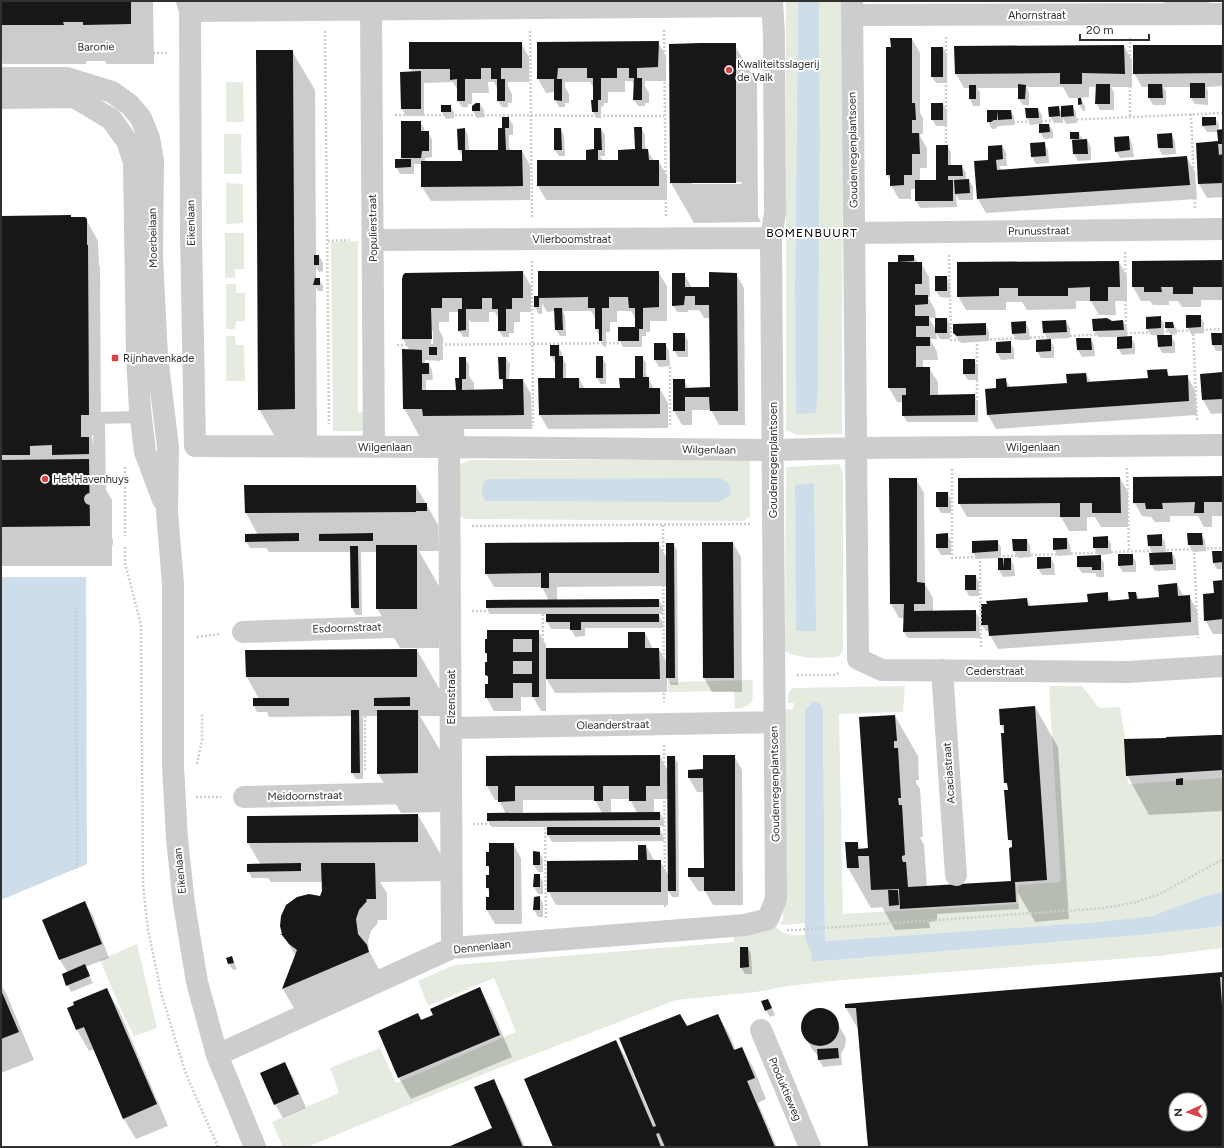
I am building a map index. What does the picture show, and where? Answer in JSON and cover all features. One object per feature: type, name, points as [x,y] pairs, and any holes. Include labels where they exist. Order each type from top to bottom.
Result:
[{"type":"street","points":[[189,6],[312,7],[371,10],[454,5],[663,7],[772,4]]},
{"type":"street","name":"Goudenregenplantsoen","points":[[768,919],[776,899],[771,238],[775,213],[774,35],[772,4]]},
{"type":"street","name":"Eikenlaan","points":[[189,6],[194,446]]},
{"type":"street","name":"Goudenregenplantsoen","points":[[852,8],[858,659]]},
{"type":"street","name":"Ahornstraat","points":[[852,8],[946,15],[1128,8],[1223,14]]},
{"type":"street","name":"Populierstraat","points":[[371,10],[374,446]]},
{"type":"street","name":"Moerbeilaan","points":[[1,78],[67,78],[112,92],[130,105],[141,118],[149,138],[153,161],[152,256],[157,348],[168,447],[168,512],[173,584]]},
{"type":"street","name":"Moerbeilaan","points":[[1,98],[74,97],[95,108],[111,119],[127,141],[134,162],[137,357],[141,417],[145,452],[168,512]]},
{"type":"street","name":"Prunusstraat","points":[[854,234],[1223,229]]},
{"type":"street","name":"Vlierboomstraat","points":[[373,240],[771,238]]},
{"type":"street","name":"Wilgenlaan","points":[[194,446],[374,446],[772,450],[1223,445]]},
{"type":"street","name":"Elzenstraat","points":[[449,447],[452,948]]},
{"type":"street","points":[[1,543],[102,542]]},
{"type":"street","name":"Eikenlaan","points":[[173,584],[173,766],[176,839],[184,904],[197,982],[217,1055],[255,1147]]},
{"type":"street","name":"Esdoornstraat","points":[[243,632],[450,618]]},
{"type":"street","name":"Cederstraat","points":[[858,659],[882,670],[1128,672],[1223,666]]},
{"type":"street","name":"Acaciastraat","points":[[942,670],[956,875]]},
{"type":"street","name":"Oleanderstraat","points":[[451,728],[774,722]]},
{"type":"street","name":"Meidoornstraat","points":[[244,797],[451,792]]},
{"type":"street","name":"Dennenlaan","points":[[217,1055],[452,948],[745,925],[768,919]]},
{"type":"street","name":"Produktieweg","points":[[761,1030],[810,1147]]},
{"type":"lane","points":[[90,498],[100,499],[99,418],[141,417]]},
{"type":"path","name":"Baronie","points":[[1,48],[145,46],[145,1]]},
{"type":"path","points":[[312,7],[329,447]]},
{"type":"path","points":[[663,7],[666,239]]},
{"type":"path","points":[[1128,8],[1130,117]]},
{"type":"path","points":[[946,15],[946,143]]},
{"type":"path","points":[[63,53],[190,53]]},
{"type":"path","points":[[997,123],[1223,113]]},
{"type":"path","points":[[1191,114],[1196,229]]},
{"type":"path","points":[[372,115],[664,116]]},
{"type":"path","points":[[1125,230],[1126,333]]},
{"type":"path","points":[[949,232],[951,340],[1223,329]]},
{"type":"path","points":[[1193,330],[1198,446]]},
{"type":"path","points":[[977,340],[977,447]]},
{"type":"path","points":[[374,345],[532,343],[637,344]]},
{"type":"path","points":[[670,367],[670,432]]},
{"type":"path","points":[[1126,446],[1128,551]]},
{"type":"path","points":[[951,448],[952,558],[1223,548]]},
{"type":"path","points":[[450,526],[773,524]]},
{"type":"path","points":[[1194,549],[1198,638]]},
{"type":"path","points":[[980,557],[980,670]]},
{"type":"path","points":[[76,607],[77,868]]},
{"type":"path","points":[[542,727],[543,611]]},
{"type":"path","points":[[450,618],[543,611],[663,611]]},
{"type":"path","points":[[774,675],[835,675],[858,659]]},
{"type":"path","points":[[365,708],[366,795]]},
{"type":"path","points":[[197,768],[202,740],[202,714]]},
{"type":"path","points":[[196,790],[195,797],[244,797]]},
{"type":"path","points":[[451,824],[664,823]]},
{"type":"path","points":[[545,824],[546,940]]},
{"type":"path","points":[[797,930],[1104,908],[1133,903],[1160,894],[1223,859]]},
{"type":"shaded area","points":[[786,1],[798,1],[795,283],[816,413],[818,395],[820,141],[819,1],[843,1],[842,434],[796,435],[786,430]]},
{"type":"shaded area","points":[[226,82],[243,82],[244,122],[226,122]]},
{"type":"shaded area","points":[[224,134],[241,134],[242,174],[224,174]]},
{"type":"shaded area","points":[[226,183],[243,184],[243,223],[226,224]]},
{"type":"shaded area","points":[[225,233],[244,233],[244,269],[235,269],[235,278],[225,278]]},
{"type":"shaded area","points":[[358,241],[358,412],[366,413],[366,431],[333,431],[331,242]]},
{"type":"shaded area","points":[[226,284],[236,284],[236,293],[245,293],[245,321],[236,321],[235,329],[226,329]]},
{"type":"shaded area","points":[[226,336],[235,336],[236,345],[244,345],[245,381],[226,381]]},
{"type":"shaded area","points":[[470,460],[750,460],[750,516],[744,521],[466,519],[459,515],[458,465]]},
{"type":"shaded area","points":[[839,464],[843,473],[843,651],[838,657],[811,658],[798,656],[785,651],[786,467]]},
{"type":"shaded area","points":[[753,680],[753,697],[750,704],[742,708],[735,709],[734,691],[668,692],[668,682]]},
{"type":"shaded area","points":[[905,686],[903,712],[839,714],[843,914],[1019,904],[1018,885],[1061,882],[1049,686],[1082,686],[1099,708],[1120,707],[1125,737],[1126,772],[1129,784],[1223,778],[1223,892],[1202,897],[1152,916],[1099,922],[825,941],[823,708],[820,704],[809,704],[805,708],[806,923],[782,925],[780,923],[783,920],[782,710],[793,709],[794,703],[788,703],[788,695],[790,690],[794,688]]},
{"type":"shaded area","points":[[1223,926],[1223,948],[1158,956],[842,980],[788,986],[756,992],[676,1000],[491,1071],[307,1147],[283,1147],[272,1122],[339,1093],[330,1068],[380,1048],[396,1083],[516,1032],[494,978],[428,1006],[418,981],[454,965],[734,942],[734,933],[769,930],[776,927],[782,932],[793,935],[805,935],[813,953],[812,962],[1152,934]]},
{"type":"shaded area","points":[[137,944],[157,1028],[134,1036],[100,960]]},
{"type":"water","points":[[798,1],[819,1],[820,141],[818,395],[816,413],[796,414],[795,283]]},
{"type":"water","points":[[720,478],[729,484],[731,495],[719,502],[485,501],[481,491],[485,480],[493,479]]},
{"type":"water","points":[[814,483],[816,631],[796,631],[795,485]]},
{"type":"water","points":[[1,577],[86,577],[87,864],[1,900]]},
{"type":"water","points":[[814,701],[820,704],[823,708],[825,941],[1099,922],[1152,916],[1202,897],[1223,892],[1223,926],[1152,934],[811,962],[811,953],[805,935],[805,708]]},
{"type":"building","points":[[1,1],[131,1],[131,24],[83,25],[83,22],[63,22],[64,25],[1,25]]},
{"type":"building","points":[[890,38],[912,38],[912,103],[915,103],[916,120],[912,120],[912,133],[919,133],[920,154],[912,154],[912,175],[904,175],[904,185],[890,186],[890,175],[886,175],[886,47],[891,47]]},
{"type":"building","points":[[659,41],[658,67],[637,68],[637,78],[642,78],[642,100],[633,100],[634,78],[629,78],[629,68],[617,68],[617,78],[601,78],[601,100],[598,100],[598,112],[592,112],[591,100],[593,100],[593,78],[587,78],[587,68],[558,68],[557,79],[562,79],[562,101],[554,100],[554,79],[537,79],[537,42]]},
{"type":"building","points":[[409,42],[522,42],[522,68],[501,68],[501,79],[505,79],[505,101],[497,101],[497,79],[491,79],[491,68],[481,68],[481,79],[465,79],[465,101],[457,101],[457,79],[450,80],[450,69],[409,69]]},
{"type":"building","points":[[736,43],[736,183],[670,183],[669,44]]},
{"type":"building","points":[[1124,45],[1125,74],[1082,73],[1082,84],[1060,84],[1060,73],[955,74],[954,46]]},
{"type":"building","points":[[1133,45],[1223,45],[1223,73],[1133,74]]},
{"type":"building","points":[[931,47],[943,47],[943,77],[931,77]]},
{"type":"building","points":[[256,50],[293,50],[295,409],[258,410]]},
{"type":"building","points":[[421,71],[421,109],[401,109],[400,72]]},
{"type":"building","points":[[1190,83],[1205,83],[1205,98],[1190,98]]},
{"type":"building","points":[[1018,84],[1026,85],[1025,99],[1018,99]]},
{"type":"building","points":[[1096,84],[1110,84],[1110,104],[1095,104]]},
{"type":"building","points":[[1148,84],[1162,84],[1163,98],[1148,98]]},
{"type":"building","points":[[969,85],[976,85],[976,99],[969,99]]},
{"type":"building","points":[[1078,98],[1081,98],[1082,104],[1078,105]]},
{"type":"building","points":[[476,103],[480,103],[480,111],[472,111],[472,106]]},
{"type":"building","points":[[931,103],[943,103],[943,120],[931,120]]},
{"type":"building","points":[[441,105],[451,105],[451,112],[441,112]]},
{"type":"building","points":[[1073,105],[1074,116],[1061,117],[1061,106]]},
{"type":"building","points":[[1059,106],[1060,116],[1049,117],[1048,107]]},
{"type":"building","points":[[1025,108],[1038,108],[1039,118],[1026,118]]},
{"type":"building","points":[[987,110],[997,110],[997,120],[987,122]]},
{"type":"building","points":[[997,110],[1011,110],[1012,119],[998,120]]},
{"type":"building","points":[[502,117],[509,117],[509,128],[505,128],[506,150],[522,150],[523,186],[421,187],[421,161],[462,161],[462,150],[458,150],[457,129],[465,128],[465,150],[498,150],[498,128],[502,128]]},
{"type":"building","points":[[1202,117],[1216,117],[1216,125],[1202,126]]},
{"type":"building","points":[[401,121],[421,121],[421,131],[429,131],[429,151],[422,151],[421,158],[401,158]]},
{"type":"building","points":[[1039,124],[1049,124],[1050,132],[1039,133]]},
{"type":"building","points":[[634,127],[642,127],[642,149],[648,149],[649,160],[659,160],[659,186],[537,186],[537,160],[586,160],[586,150],[594,149],[594,128],[601,128],[602,150],[598,150],[598,160],[618,160],[618,150],[635,149]]},
{"type":"building","points":[[554,128],[561,128],[562,150],[554,150]]},
{"type":"building","points":[[1223,129],[1223,144],[1218,144],[1219,155],[1223,154],[1223,183],[1198,184],[1196,143],[1218,141],[1217,130]]},
{"type":"building","points":[[1070,132],[1079,132],[1079,139],[1070,139]]},
{"type":"building","points":[[1172,133],[1173,148],[1158,148],[1157,134]]},
{"type":"building","points":[[1129,136],[1130,150],[1115,152],[1114,137]]},
{"type":"building","points":[[1087,139],[1088,154],[1073,154],[1072,140]]},
{"type":"building","points":[[1045,142],[1046,156],[1031,157],[1030,143]]},
{"type":"building","points":[[936,145],[948,145],[948,165],[962,165],[963,176],[948,176],[948,180],[953,180],[953,201],[915,201],[915,180],[936,180]]},
{"type":"building","points":[[1002,145],[1003,159],[996,160],[997,170],[1187,156],[1190,185],[977,199],[974,161],[988,160],[988,146]]},
{"type":"building","points":[[395,159],[411,159],[411,167],[395,168]]},
{"type":"building","points":[[969,179],[970,193],[955,194],[954,180]]},
{"type":"building","points":[[71,215],[71,217],[85,217],[87,219],[89,415],[81,415],[81,437],[89,437],[89,454],[52,455],[52,445],[30,446],[30,455],[1,455],[1,216]]},
{"type":"building","points":[[314,255],[319,255],[319,265],[314,265]]},
{"type":"building","points":[[898,255],[914,255],[914,261],[898,262]]},
{"type":"building","points":[[1223,260],[1223,287],[1193,287],[1193,294],[1173,294],[1173,287],[1161,287],[1162,292],[1144,292],[1144,287],[1132,287],[1132,261]]},
{"type":"building","points":[[1119,261],[1120,287],[1108,287],[1108,301],[1090,301],[1090,287],[1068,288],[1068,296],[1018,296],[1018,288],[999,288],[999,296],[957,297],[957,262]]},
{"type":"building","points":[[888,262],[922,262],[922,284],[915,284],[915,295],[928,295],[928,304],[915,305],[915,316],[929,316],[929,326],[916,326],[916,337],[930,337],[930,346],[916,346],[916,367],[930,367],[930,395],[975,394],[975,415],[902,416],[902,395],[906,395],[906,388],[888,388]]},
{"type":"building","points":[[523,271],[523,298],[512,298],[512,309],[506,309],[506,331],[498,331],[498,309],[492,309],[492,298],[482,298],[482,309],[466,309],[466,330],[458,331],[458,309],[462,309],[462,298],[442,298],[442,308],[431,308],[432,339],[402,339],[402,279],[405,273]]},
{"type":"building","points":[[538,271],[659,271],[659,307],[643,308],[643,329],[639,329],[639,341],[618,341],[618,327],[635,327],[635,308],[629,308],[628,297],[609,297],[609,308],[602,308],[602,341],[599,341],[599,329],[595,329],[595,308],[588,308],[588,297],[539,298],[539,307],[534,307],[534,296],[538,296]]},
{"type":"building","points":[[709,272],[737,273],[738,411],[710,411],[709,397],[685,397],[685,411],[673,411],[673,379],[685,379],[685,388],[710,387],[709,305],[695,305],[695,296],[685,296],[684,305],[672,306],[672,273],[685,273],[685,287],[709,287]]},
{"type":"building","points":[[935,276],[947,276],[947,291],[935,291]]},
{"type":"building","points":[[315,278],[320,278],[320,285],[313,285]]},
{"type":"building","points":[[554,308],[562,308],[563,330],[555,330]]},
{"type":"building","points":[[1186,315],[1201,315],[1201,327],[1186,328]]},
{"type":"building","points":[[1161,316],[1161,328],[1146,329],[1146,317]]},
{"type":"building","points":[[935,318],[947,318],[947,333],[935,333]]},
{"type":"building","points":[[1107,318],[1112,321],[1123,320],[1124,330],[1093,331],[1092,319]]},
{"type":"building","points":[[1066,320],[1067,332],[1043,333],[1042,321]]},
{"type":"building","points":[[1026,321],[1026,333],[1012,334],[1011,322]]},
{"type":"building","points":[[1165,322],[1173,322],[1174,328],[1165,328]]},
{"type":"building","points":[[986,323],[986,335],[957,336],[953,333],[953,324]]},
{"type":"building","points":[[673,333],[685,333],[685,351],[673,351]]},
{"type":"building","points":[[1211,333],[1223,333],[1223,345],[1212,345]]},
{"type":"building","points":[[1157,335],[1172,335],[1172,346],[1158,347]]},
{"type":"building","points":[[1132,336],[1132,348],[1117,349],[1117,337]]},
{"type":"building","points":[[1076,338],[1091,338],[1092,350],[1077,350]]},
{"type":"building","points":[[1051,339],[1051,351],[1036,352],[1036,340]]},
{"type":"building","points":[[1011,341],[1011,353],[996,353],[996,342]]},
{"type":"building","points":[[654,343],[666,343],[666,360],[654,360]]},
{"type":"building","points":[[550,345],[559,345],[559,356],[563,356],[563,378],[579,378],[579,388],[620,388],[619,378],[635,378],[635,356],[643,356],[643,377],[649,377],[649,388],[660,388],[660,414],[539,415],[538,378],[555,378],[555,356],[550,356]]},
{"type":"building","points":[[429,347],[437,347],[437,355],[429,355]]},
{"type":"building","points":[[402,349],[422,350],[422,363],[429,363],[429,374],[422,374],[422,390],[456,390],[455,378],[459,378],[459,357],[466,357],[466,379],[462,379],[462,390],[503,389],[503,379],[499,379],[498,357],[506,357],[506,379],[523,379],[524,415],[423,416],[422,409],[403,409]]},
{"type":"building","points":[[596,356],[603,356],[603,378],[596,378]]},
{"type":"building","points":[[963,359],[975,359],[975,374],[963,374]]},
{"type":"building","points":[[1167,369],[1168,376],[1188,375],[1189,401],[987,415],[985,389],[996,388],[996,379],[1006,378],[1007,387],[1067,383],[1066,374],[1086,373],[1087,382],[1148,378],[1147,370]]},
{"type":"building","points":[[1223,372],[1223,399],[1202,400],[1200,374]]},
{"type":"building","name":"Het Havenhuys","points":[[89,459],[90,526],[1,527],[1,460]]},
{"type":"building","points":[[1223,476],[1223,502],[1204,502],[1204,513],[1194,513],[1195,502],[1162,503],[1163,509],[1146,509],[1145,503],[1133,503],[1133,477]]},
{"type":"building","points":[[1120,477],[1121,513],[1092,513],[1092,503],[1080,503],[1080,517],[1060,517],[1060,503],[958,504],[958,478]]},
{"type":"building","points":[[889,478],[917,478],[917,582],[925,583],[925,604],[914,604],[914,611],[976,610],[976,631],[903,632],[904,604],[890,604]]},
{"type":"building","points":[[244,485],[416,485],[416,503],[427,503],[427,511],[245,513]]},
{"type":"building","points":[[936,492],[948,492],[948,507],[936,507]]},
{"type":"building","points":[[299,533],[299,541],[245,542],[245,534]]},
{"type":"building","points":[[373,533],[373,541],[319,541],[319,534]]},
{"type":"building","points":[[948,533],[948,548],[936,548],[936,534]]},
{"type":"building","points":[[1187,533],[1202,533],[1203,545],[1188,545]]},
{"type":"building","points":[[1162,534],[1162,546],[1148,546],[1147,535]]},
{"type":"building","points":[[1108,536],[1108,548],[1093,548],[1093,537]]},
{"type":"building","points":[[1053,538],[1067,538],[1067,549],[1053,550]]},
{"type":"building","points":[[1012,539],[1027,539],[1027,551],[1013,551]]},
{"type":"building","points":[[998,540],[998,551],[972,553],[972,541]]},
{"type":"building","points":[[659,542],[659,573],[549,573],[549,588],[541,588],[541,573],[485,574],[485,543]]},
{"type":"building","points":[[702,542],[733,542],[734,678],[703,678]]},
{"type":"building","points":[[666,543],[674,543],[675,678],[666,678]]},
{"type":"building","points":[[376,545],[417,545],[417,609],[376,609]]},
{"type":"building","points":[[350,546],[358,546],[359,608],[351,608]]},
{"type":"building","points":[[1212,551],[1223,551],[1223,562],[1213,563]]},
{"type":"building","points":[[1172,552],[1173,564],[1150,565],[1149,553]]},
{"type":"building","points":[[1118,554],[1133,554],[1133,565],[1118,566]]},
{"type":"building","points":[[1101,555],[1101,570],[1092,570],[1092,567],[1077,567],[1077,556]]},
{"type":"building","points":[[1037,557],[1051,557],[1051,568],[1037,569]]},
{"type":"building","points":[[998,558],[1003,558],[1004,568],[1004,558],[1011,558],[1011,570],[998,570]]},
{"type":"building","points":[[965,575],[976,575],[976,590],[965,590]]},
{"type":"building","points":[[1223,580],[1223,619],[1204,621],[1203,594],[1214,593],[1213,581]]},
{"type":"building","points":[[1177,583],[1178,596],[1190,595],[1191,622],[989,636],[988,625],[981,625],[981,604],[987,604],[986,601],[1027,598],[1028,606],[1088,602],[1087,594],[1108,592],[1108,601],[1129,599],[1128,592],[1136,592],[1137,599],[1159,597],[1158,585]]},
{"type":"building","points":[[659,599],[659,607],[486,608],[486,600]]},
{"type":"building","points":[[546,614],[659,614],[659,622],[581,622],[581,630],[570,630],[570,622],[546,622]]},
{"type":"building","points":[[487,630],[539,630],[539,697],[532,697],[532,683],[513,683],[513,698],[485,698],[485,684],[488,684],[488,676],[485,675],[487,653],[485,653],[485,639],[487,639]],"holes":[[[513,639],[532,639],[532,652],[513,652]],[[513,661],[532,661],[532,674],[513,674]]]},
{"type":"building","points":[[628,632],[645,632],[645,648],[659,648],[660,679],[546,679],[546,648],[628,648]]},
{"type":"building","points":[[417,649],[417,677],[246,677],[245,650]]},
{"type":"building","points":[[410,697],[410,706],[374,706],[374,698]]},
{"type":"building","points":[[253,698],[289,698],[289,706],[253,706]]},
{"type":"building","points":[[1035,706],[1047,880],[1015,882],[1016,902],[900,909],[899,889],[871,890],[869,856],[858,856],[859,868],[847,868],[845,842],[858,842],[858,849],[868,848],[859,717],[895,715],[897,741],[894,741],[894,748],[898,748],[901,798],[898,798],[899,805],[902,805],[905,855],[902,856],[902,859],[903,862],[906,862],[908,887],[1011,881],[1009,848],[1012,847],[1012,840],[1008,840],[1004,790],[1008,790],[1007,783],[1004,783],[1001,733],[1004,733],[1004,725],[1000,725],[999,709]]},
{"type":"building","points":[[351,710],[359,710],[360,773],[351,773]]},
{"type":"building","points":[[377,710],[418,710],[418,773],[377,774]]},
{"type":"building","points":[[1223,735],[1223,770],[1126,776],[1124,739]]},
{"type":"building","points":[[660,755],[660,786],[646,786],[646,801],[629,801],[629,786],[603,786],[603,801],[594,801],[594,786],[515,786],[515,801],[498,802],[498,786],[486,786],[486,756]]},
{"type":"building","points":[[703,755],[735,755],[735,891],[704,891],[704,877],[688,877],[688,868],[704,868],[703,778],[688,778],[688,770],[703,769]]},
{"type":"building","points":[[667,756],[675,756],[676,891],[668,891]]},
{"type":"building","points":[[1183,778],[1183,785],[1176,785],[1176,779]]},
{"type":"building","points":[[660,812],[660,820],[487,821],[487,813]]},
{"type":"building","points":[[418,814],[418,842],[247,843],[247,816]]},
{"type":"building","points":[[547,827],[660,827],[660,835],[547,835]]},
{"type":"building","points":[[489,843],[514,843],[514,910],[486,910],[486,897],[489,897],[489,888],[486,888],[486,875],[489,875],[489,866],[486,866],[486,852],[489,852]]},
{"type":"building","points":[[638,845],[646,845],[647,860],[661,860],[661,892],[547,892],[547,861],[638,860]]},
{"type":"building","points":[[533,851],[540,852],[540,865],[533,865]]},
{"type":"building","points":[[301,863],[301,871],[247,872],[247,864]]},
{"type":"building","points":[[321,863],[375,863],[376,899],[366,900],[367,901],[359,910],[356,919],[358,934],[367,945],[369,952],[282,989],[297,950],[289,944],[282,935],[280,935],[282,934],[280,926],[281,916],[286,905],[297,897],[309,894],[320,896],[322,891]]},
{"type":"building","points":[[534,874],[540,874],[540,887],[533,887]]},
{"type":"building","points":[[888,890],[898,890],[899,905],[889,906]]},
{"type":"building","points":[[540,896],[540,910],[533,910],[534,897]]},
{"type":"building","points":[[85,901],[102,944],[59,960],[42,920]]},
{"type":"building","points":[[740,947],[748,947],[749,967],[740,968]]},
{"type":"building","points":[[232,956],[234,963],[228,964],[226,958]]},
{"type":"building","points":[[85,964],[90,976],[66,986],[62,974]]},
{"type":"building","points":[[1223,972],[1223,977],[1220,977],[1223,1019],[1223,1147],[868,1147],[856,1008],[845,1008],[845,1004]]},
{"type":"building","points":[[480,987],[500,1035],[398,1078],[378,1031],[418,1013],[421,1020],[433,1015],[430,1009]]},
{"type":"building","points":[[107,988],[157,1104],[123,1119],[84,1027],[76,1030],[67,1008],[74,1005],[73,1002]]},
{"type":"building","points":[[1,990],[19,1032],[1,1039]]},
{"type":"building","points":[[768,999],[772,1008],[765,1011],[761,1001]]},
{"type":"building","points":[[820,1008],[830,1011],[836,1017],[839,1027],[836,1037],[830,1043],[820,1046],[810,1043],[804,1037],[801,1027],[804,1017],[810,1011]]},
{"type":"building","points":[[680,1014],[687,1026],[718,1014],[734,1050],[742,1047],[755,1078],[747,1081],[775,1147],[665,1147],[659,1133],[656,1134],[661,1147],[553,1147],[524,1079],[616,1040],[653,1127],[656,1126],[619,1038]]},
{"type":"building","points":[[838,1048],[839,1058],[818,1060],[817,1049]]},
{"type":"building","points":[[285,1062],[299,1094],[274,1105],[260,1073]]},
{"type":"building","points":[[494,1079],[523,1147],[448,1147],[492,1128],[474,1087]]},
{"type":"place","name":"Kwaliteitsslagerij de Valk","points":[[729,70]]},
{"type":"place","name":"Rijnhavenkade","points":[[115,358]]},
{"type":"place","name":"Het Havenhuys","points":[[45,479]]},
{"type":"district","name":"BOMENBUURT","points":[[812,233]]}]
